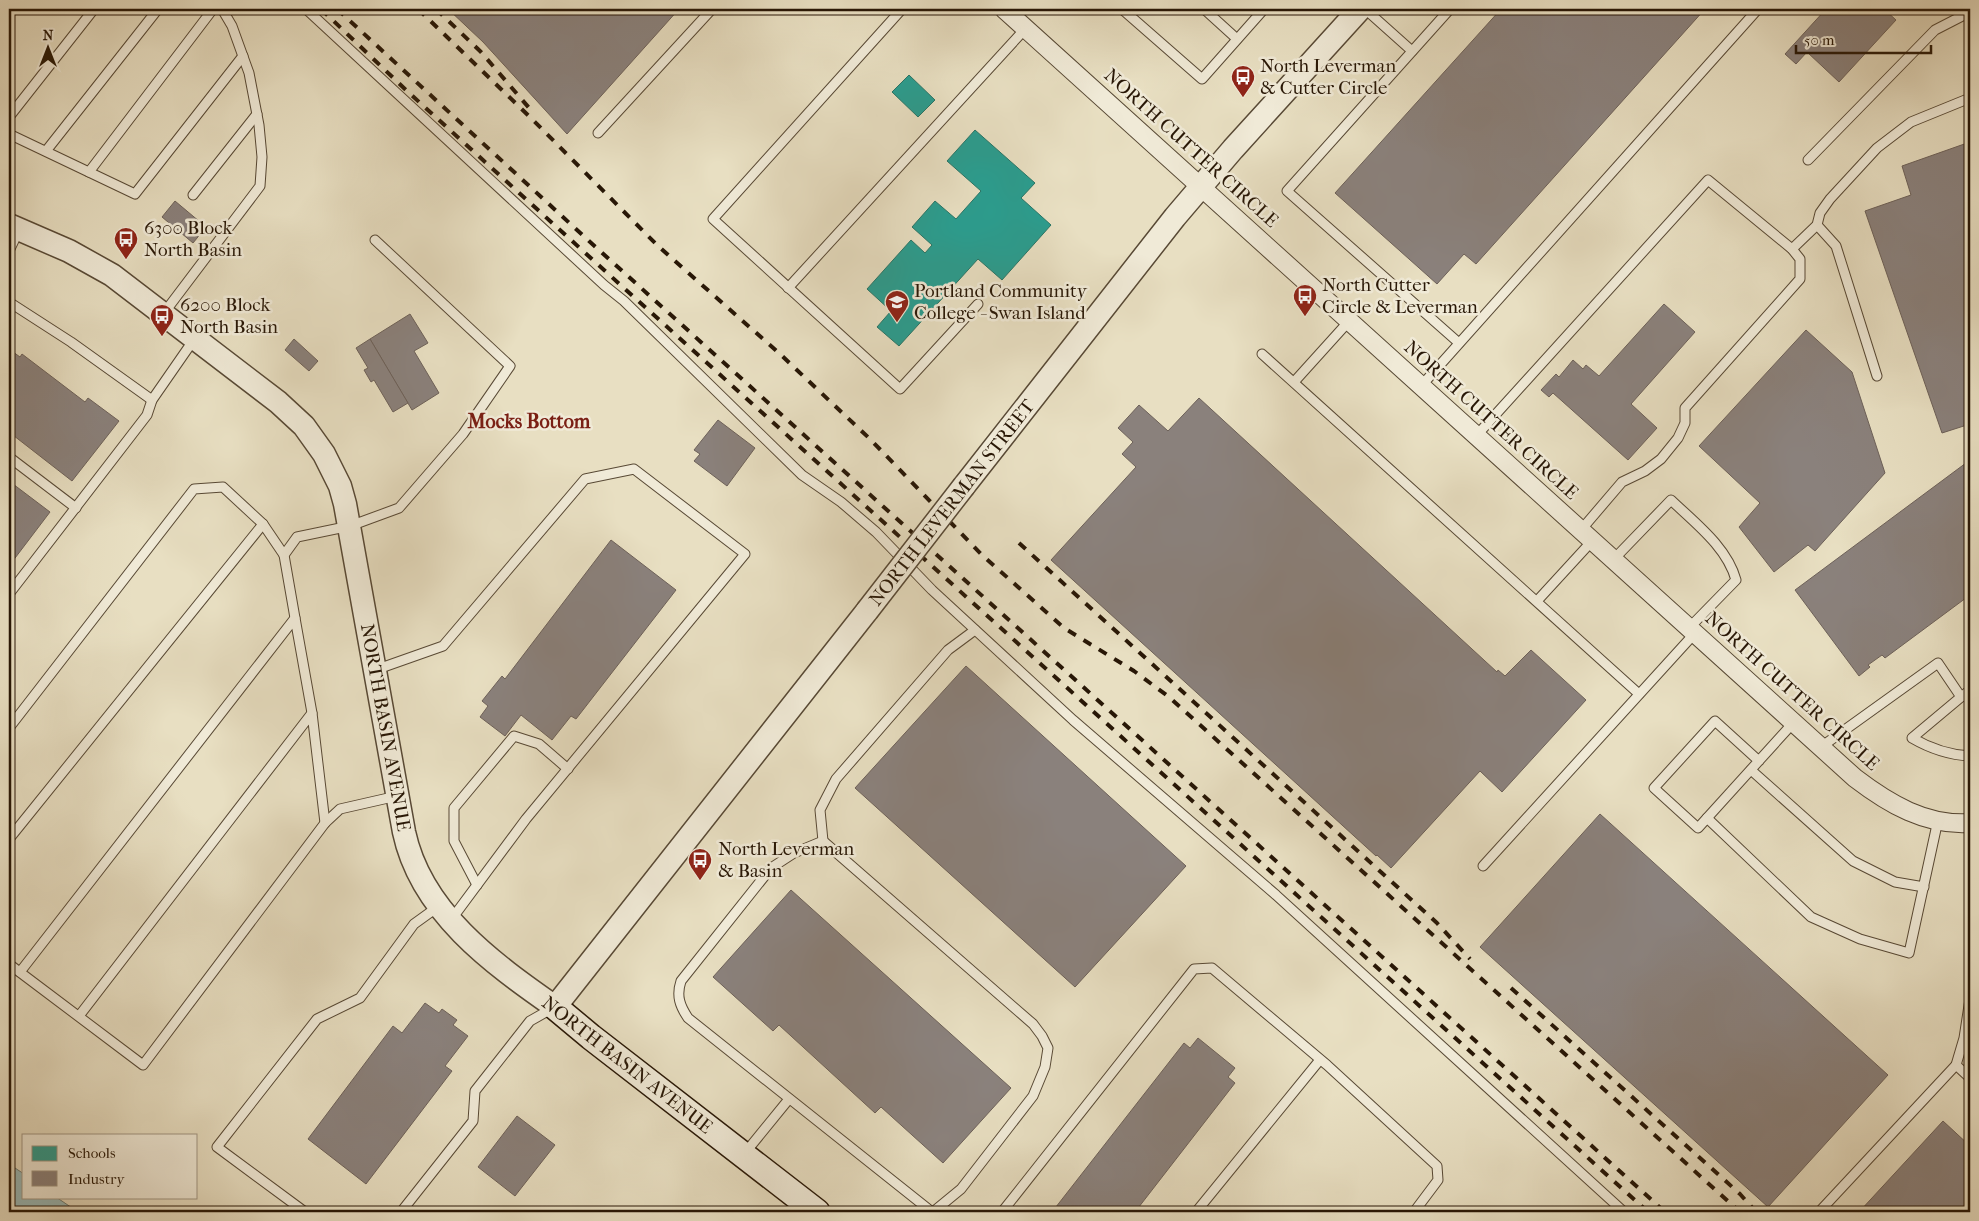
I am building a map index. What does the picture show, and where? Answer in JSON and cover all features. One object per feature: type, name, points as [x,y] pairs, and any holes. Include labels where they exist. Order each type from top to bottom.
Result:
[{"type":"main road","name":"NORTH BASIN AVENUE","points":[[555,1007],[591,1038],[817,1212]]},
{"type":"street","name":"NORTH CUTTER CIRCLE","points":[[1004,9],[1855,778],[1878,796],[1909,812],[1938,820],[1970,823]]},
{"type":"street","name":"NORTH LEVERMAN STREET","points":[[555,1007],[1201,185],[1360,9]]},
{"type":"street","name":"NORTH BASIN AVENUE","points":[[14,228],[69,250],[98,266],[164,314],[278,402],[304,426],[324,454],[333,470],[345,504],[350,526],[407,846],[423,882],[445,914],[494,961],[522,984],[555,1007]]},
{"type":"lane","points":[[9,14],[13,9]]},
{"type":"lane","points":[[9,116],[94,9]]},
{"type":"lane","points":[[46,152],[158,9]]},
{"type":"lane","points":[[89,172],[213,9]]},
{"type":"lane","points":[[164,314],[260,186],[262,158],[257,114],[249,74],[232,26],[222,9]]},
{"type":"lane","points":[[306,9],[604,286],[624,300],[802,475],[841,502],[876,532],[932,590],[1073,720],[1283,902],[1624,1212]]},
{"type":"lane","points":[[598,132],[712,9]]},
{"type":"lane","points":[[902,9],[713,219],[900,389],[978,304]]},
{"type":"lane","points":[[1122,9],[1202,79],[1264,9]]},
{"type":"lane","points":[[1204,9],[1237,38]]},
{"type":"lane","points":[[1366,9],[1412,51]]},
{"type":"lane","points":[[1450,9],[1287,191],[1459,343]]},
{"type":"lane","points":[[1422,385],[1758,9]]},
{"type":"lane","points":[[1808,160],[1935,30],[1970,12]]},
{"type":"lane","points":[[788,288],[1026,28]]},
{"type":"lane","points":[[9,134],[135,194],[243,56]]},
{"type":"lane","points":[[1792,249],[1817,225],[1820,213],[1830,199],[1877,148],[1911,122],[1970,98]]},
{"type":"lane","points":[[192,195],[257,114]]},
{"type":"lane","points":[[1477,436],[1708,180],[1792,249],[1800,259],[1800,279],[1685,408],[1685,423],[1678,438],[1661,459],[1645,471],[1622,482],[1587,535],[1537,601]]},
{"type":"lane","points":[[1817,225],[1836,246],[1877,376]]},
{"type":"lane","points":[[9,251],[14,228]]},
{"type":"lane","points":[[284,555],[298,537],[350,526],[399,508],[463,434],[510,366],[375,240]]},
{"type":"lane","points":[[9,302],[71,342],[152,400]]},
{"type":"lane","points":[[1294,382],[1350,320]]},
{"type":"lane","points":[[9,594],[147,415],[152,400],[195,338]]},
{"type":"lane","points":[[1262,354],[1639,694]]},
{"type":"lane","points":[[9,457],[76,508]]},
{"type":"lane","points":[[305,1212],[217,1147],[317,1019],[360,998],[414,924],[445,914],[477,885],[526,819],[746,554],[634,470],[584,479],[443,646],[375,670]]},
{"type":"lane","points":[[9,728],[194,489],[223,487],[263,524],[284,555],[312,713],[325,823]]},
{"type":"lane","points":[[1484,866],[1639,694],[1736,580],[1733,567],[1709,536],[1671,500],[1614,559]]},
{"type":"lane","points":[[9,839],[263,524]]},
{"type":"lane","points":[[20,972],[295,618]]},
{"type":"lane","points":[[823,840],[794,852],[771,868],[681,981],[679,989],[680,1007],[688,1018],[933,1212],[961,1189],[1033,1096],[1044,1067],[1048,1048],[1033,1024],[823,840],[820,810],[836,779],[948,650],[975,630]]},
{"type":"lane","points":[[1821,747],[1938,663],[1961,697]]},
{"type":"lane","points":[[1970,690],[1912,738],[1929,748],[1956,756],[1970,756]]},
{"type":"lane","points":[[79,1016],[312,713]]},
{"type":"lane","points":[[1759,761],[1715,721],[1654,788],[1698,828],[1751,770],[1794,722]]},
{"type":"lane","points":[[477,885],[454,840],[454,808],[514,736],[539,744],[568,768]]},
{"type":"lane","points":[[1751,770],[1853,861],[1895,882],[1924,887]]},
{"type":"lane","points":[[9,964],[143,1065],[325,823],[340,809],[398,796]]},
{"type":"lane","points":[[1707,818],[1811,917],[1860,939],[1909,954],[1938,820]]},
{"type":"lane","points":[[1002,1212],[1194,969],[1212,968],[1326,1066],[1437,1166],[1438,1180],[1414,1212]]},
{"type":"lane","points":[[1819,1212],[1956,1065],[1964,1038],[1970,999]]},
{"type":"lane","points":[[401,1212],[473,1121],[475,1091],[530,1021],[555,1007]]},
{"type":"lane","points":[[1196,1212],[1319,1061]]},
{"type":"lane","points":[[1956,1065],[1970,1078]]},
{"type":"lane","points":[[743,1155],[789,1099]]},
{"type":"water","points":[[9,1164],[22,1173],[22,1198],[57,1198],[78,1212],[9,1212]]},
{"type":"building: Schools","points":[[909,75],[935,100],[918,117],[892,92]]},
{"type":"building: Schools","points":[[975,130],[1035,183],[1021,198],[1051,225],[1002,280],[978,259],[899,346],[877,327],[891,311],[867,289],[911,240],[925,253],[932,245],[912,227],[935,201],[956,219],[981,191],[947,161]]},
{"type":"building: Industry","points":[[448,9],[679,9],[567,134],[483,42]]},
{"type":"building: Industry","points":[[1501,9],[1705,9],[1476,264],[1464,254],[1437,284],[1335,193]]},
{"type":"building: Industry","points":[[1826,9],[1884,9],[1896,20],[1839,82],[1807,52],[1796,64],[1785,54]]},
{"type":"building: Industry","points":[[1970,142],[1970,424],[1942,433],[1865,211],[1911,195],[1902,166]]},
{"type":"building: Industry","points":[[175,201],[206,227],[193,243],[162,217]]},
{"type":"building: Industry","points":[[1664,304],[1695,332],[1631,404],[1657,428],[1628,460],[1553,393],[1549,397],[1541,390],[1556,374],[1559,377],[1573,360],[1583,369],[1586,365],[1599,376]]},
{"type":"building: Industry","points":[[410,314],[428,343],[414,351],[439,393],[412,410],[370,339]]},
{"type":"building: Industry","points":[[1806,330],[1852,372],[1885,473],[1815,551],[1808,545],[1774,572],[1739,527],[1760,503],[1699,446]]},
{"type":"building: Industry","points":[[294,339],[318,361],[309,371],[285,350]]},
{"type":"building: Industry","points":[[370,339],[408,403],[393,412],[374,380],[371,382],[364,370],[368,368],[356,348]]},
{"type":"building: Industry","points":[[9,349],[20,357],[22,354],[85,402],[88,398],[119,421],[72,481],[9,432]]},
{"type":"building: Industry","points":[[1199,398],[1497,672],[1498,670],[1505,676],[1531,650],[1586,700],[1502,792],[1480,771],[1391,868],[1051,560],[1136,467],[1122,454],[1133,442],[1118,428],[1139,405],[1168,431]]},
{"type":"building: Industry","points":[[718,420],[755,448],[727,486],[694,461],[700,454],[694,450]]},
{"type":"building: Industry","points":[[1970,460],[1970,595],[1885,658],[1882,655],[1868,665],[1870,667],[1859,676],[1795,590]]},
{"type":"building: Industry","points":[[9,481],[50,512],[9,566]]},
{"type":"building: Industry","points":[[611,540],[676,590],[576,719],[571,716],[552,740],[521,715],[505,736],[480,717],[488,706],[482,701],[502,676],[505,679]]},
{"type":"building: Industry","points":[[966,666],[1186,866],[1075,987],[855,788]]},
{"type":"building: Industry","points":[[1600,814],[1888,1075],[1768,1207],[1480,947]]},
{"type":"building: Industry","points":[[791,890],[1011,1088],[943,1163],[881,1107],[875,1113],[779,1025],[773,1031],[713,977]]},
{"type":"building: Industry","points":[[425,1003],[439,1013],[442,1009],[457,1020],[453,1025],[468,1036],[445,1066],[452,1071],[366,1184],[308,1139],[393,1026],[402,1033]]},
{"type":"building: Industry","points":[[1198,1038],[1235,1068],[1228,1077],[1235,1083],[1135,1212],[1052,1212],[1184,1043],[1190,1048]]},
{"type":"building: Industry","points":[[517,1116],[555,1145],[515,1196],[478,1167]]},
{"type":"building: Industry","points":[[1943,1121],[1970,1146],[1970,1212],[1859,1212]]},
{"type":"railway","points":[[321,9],[407,91],[604,270],[1648,1212]]},
{"type":"railway","points":[[337,9],[589,241],[1665,1212]]},
{"type":"railway","points":[[418,9],[532,119],[658,246],[780,354],[870,439],[981,554],[1064,628],[1134,671],[1169,697],[1740,1212]]},
{"type":"railway","points":[[436,9],[481,52],[530,109]]},
{"type":"railway","points":[[1019,543],[1437,923],[1470,959]]},
{"type":"railway","points":[[1511,988],[1740,1194],[1756,1212]]},
{"type":"place","name":"North Leverman & Cutter Circle","points":[[1243,98]]},
{"type":"place","name":"6300 Block North Basin","points":[[126,260]]},
{"type":"place","name":"North Cutter Circle & Leverman","points":[[1305,317]]},
{"type":"place","name":"Portland Community College - Swan Island","points":[[897,323]]},
{"type":"place","name":"6200 Block North Basin","points":[[162,337]]},
{"type":"place","name":"North Leverman & Basin","points":[[700,881]]},
{"type":"district","name":"Mocks Bottom","points":[[529,421]]}]
